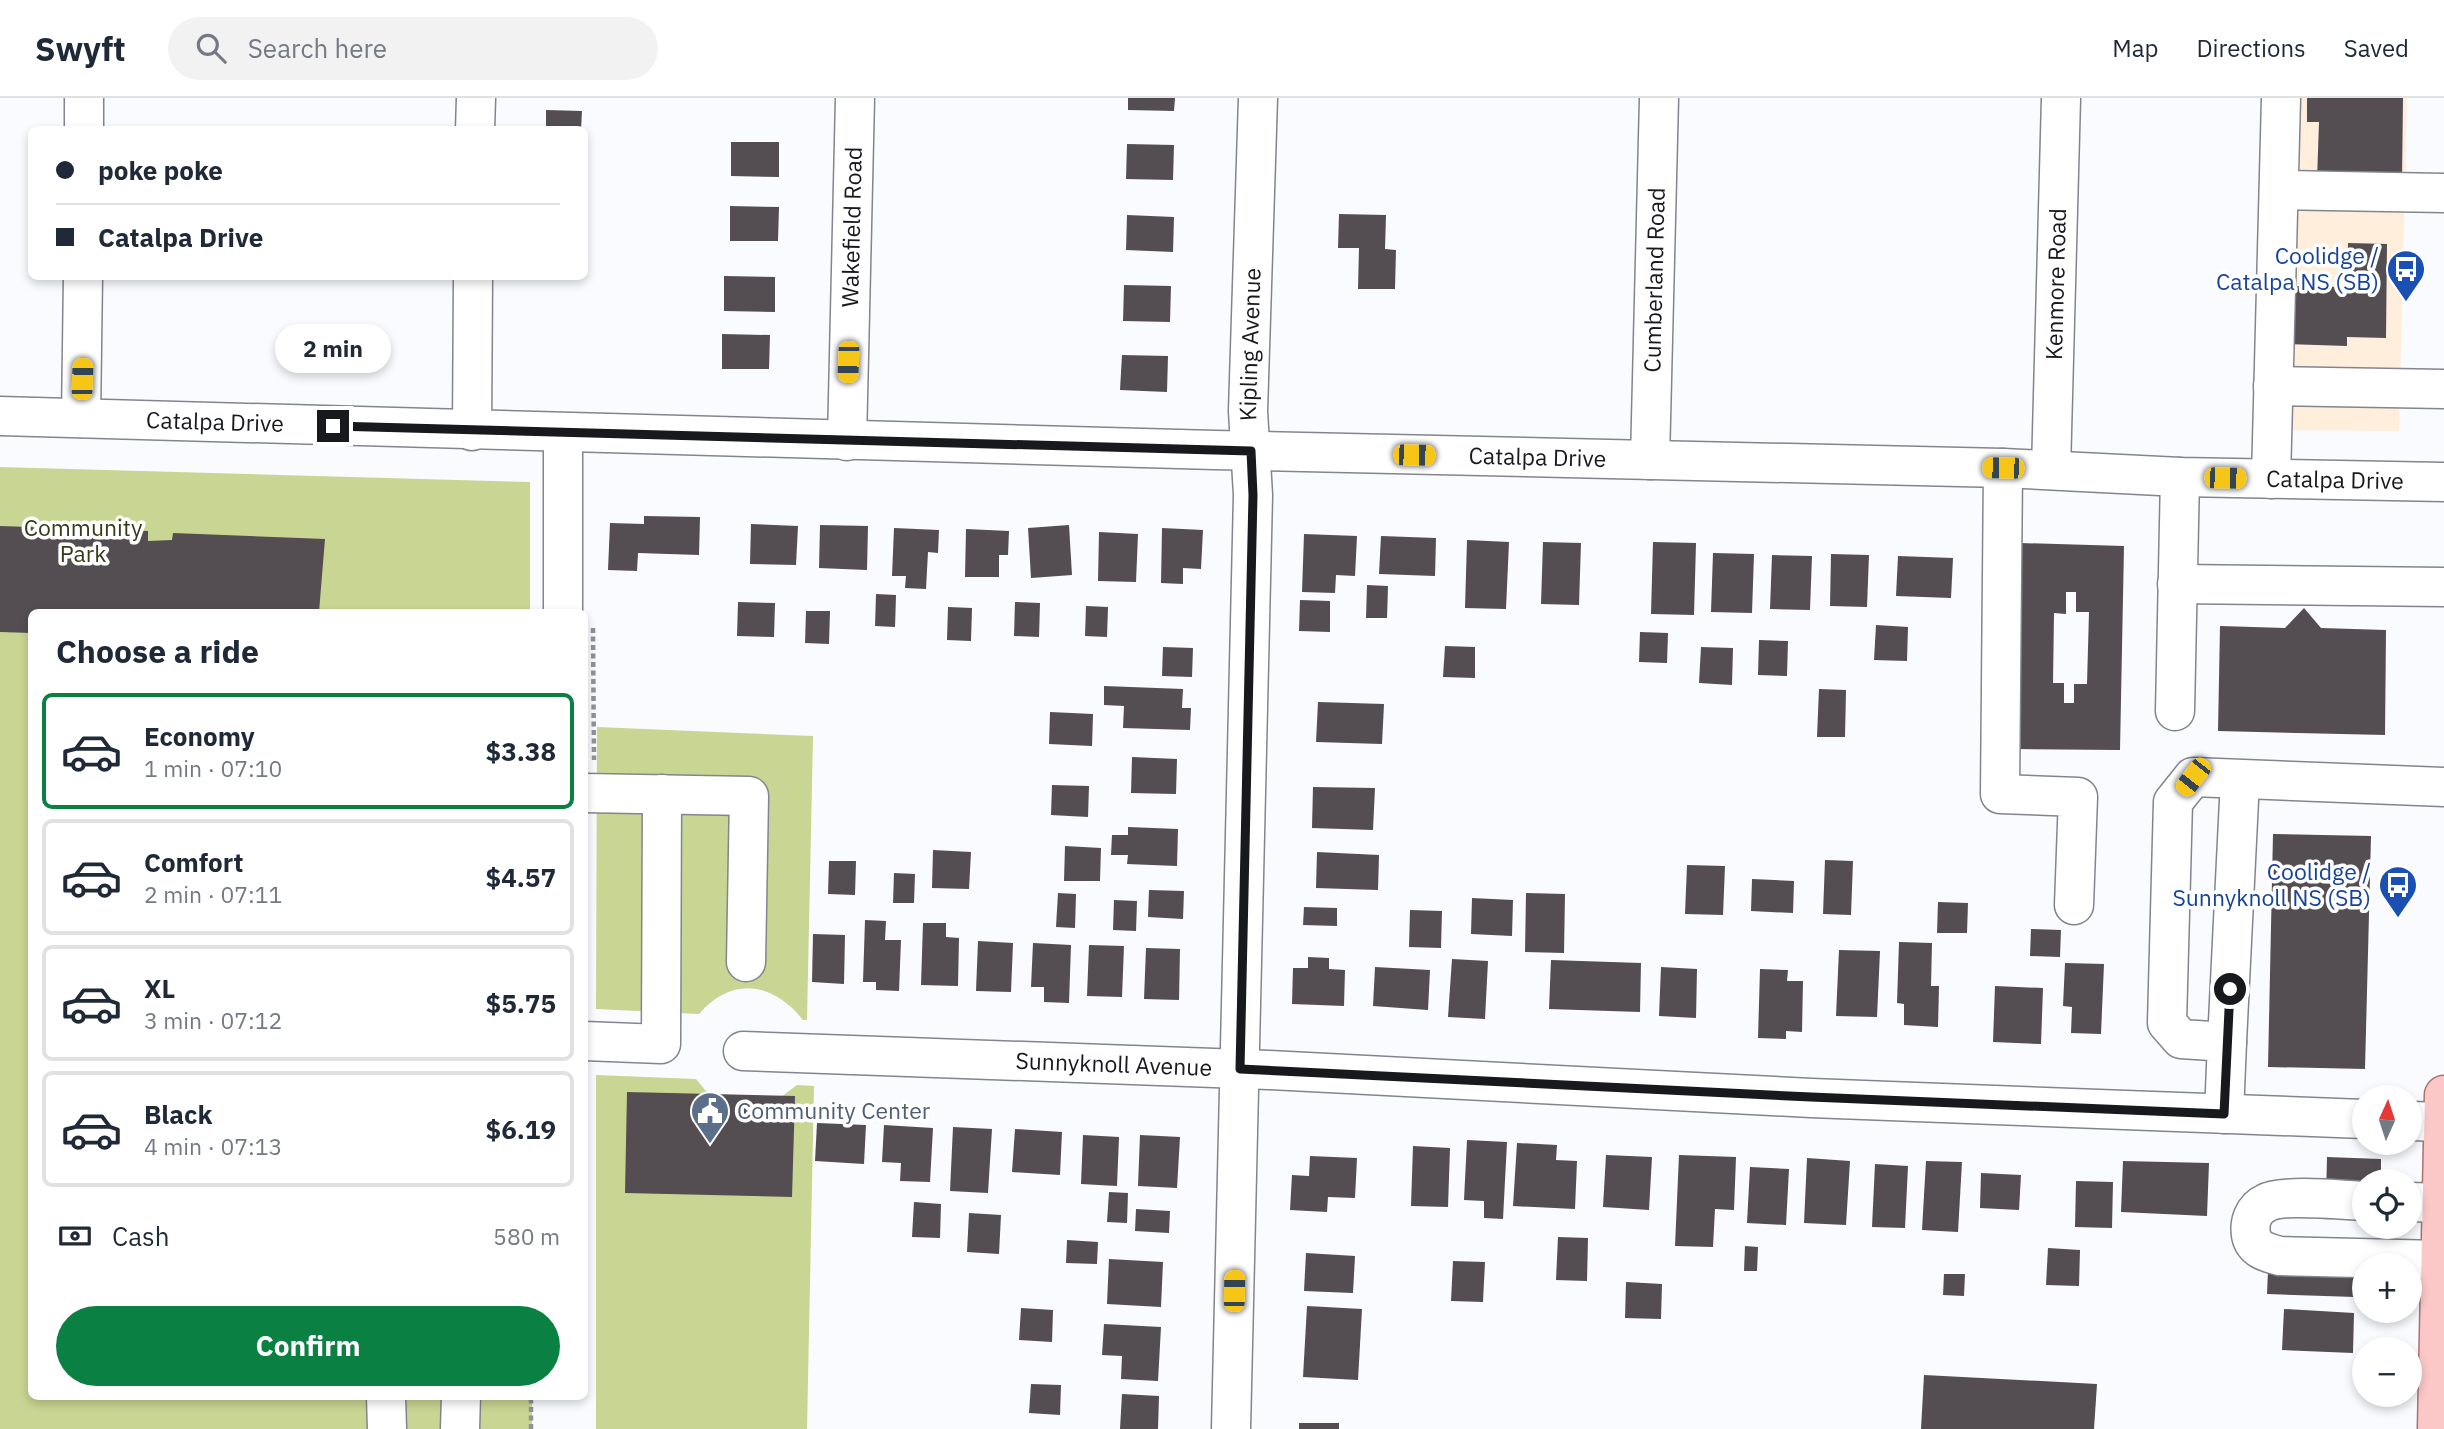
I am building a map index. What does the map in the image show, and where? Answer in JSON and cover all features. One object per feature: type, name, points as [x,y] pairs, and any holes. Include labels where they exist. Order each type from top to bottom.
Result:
[{"type":"main road","points":[[2437,1429],[2440,1260],[2426,1202],[2444,1122],[2444,1095]]},
{"type":"street","points":[[84,98],[84,126]]},
{"type":"street","points":[[475,98],[475,126]]},
{"type":"street","name":"Wakefield Road","points":[[847,441],[855,98]]},
{"type":"street","name":"Kipling Avenue","points":[[1231,1429],[1253,495],[1248,411],[1258,98]]},
{"type":"street","name":"Cumberland Road","points":[[1650,460],[1659,98]]},
{"type":"street","name":"Kenmore Road","points":[[2052,470],[2061,98]]},
{"type":"street","points":[[2271,479],[2281,98]]},
{"type":"street","points":[[2279,190],[2444,193]]},
{"type":"street","points":[[81,418],[83,280]]},
{"type":"street","points":[[472,431],[473,280]]},
{"type":"street","points":[[2273,386],[2444,389]]},
{"type":"street","name":"Catalpa Drive","points":[[0,416],[472,431],[2003,468],[2180,477],[2444,482]]},
{"type":"street","points":[[563,433],[563,609]]},
{"type":"street","points":[[2003,468],[2000,794],[2078,797],[2074,905]]},
{"type":"street","points":[[2175,711],[2180,477]]},
{"type":"street","points":[[2178,584],[2444,587]]},
{"type":"street","points":[[2227,1042],[2181,1039],[2166,1023],[2173,802],[2193,777],[2444,787]]},
{"type":"street","points":[[2224,1114],[2240,780]]},
{"type":"street","points":[[588,793],[749,796],[746,962]]},
{"type":"street","points":[[588,1041],[661,1044],[662,794]]},
{"type":"street","name":"Sunnyknoll Avenue","points":[[743,1051],[1240,1069],[1811,1097],[2352,1119]]},
{"type":"street","points":[[2422,1121],[2444,1122]]},
{"type":"street","points":[[2352,1201],[2284,1199],[2266,1202],[2254,1213],[2250,1226],[2252,1241],[2262,1251],[2280,1256],[2440,1260]]},
{"type":"street","points":[[386,1400],[387,1429]]},
{"type":"street","points":[[460,1429],[461,1400]]},
{"type":"path","points":[[531,1400],[531,1429]]},
{"type":"shaded area","points":[[2264,98],[2407,98],[2399,431],[2256,430]]},
{"type":"green space","name":"Community Park","points":[[0,467],[530,482],[530,609],[28,609],[28,1400],[532,1400],[532,1429],[0,1429]]},
{"type":"green space","points":[[597,727],[813,736],[807,1020],[803,1020],[779,998],[752,988],[725,994],[699,1014],[596,1009]]},
{"type":"green space","points":[[596,1075],[696,1079],[718,1100],[773,1103],[797,1085],[814,1086],[807,1429],[596,1429]]},
{"type":"building","points":[[1128,98],[1175,98],[1174,111],[1128,110]]},
{"type":"building","points":[[2307,98],[2403,98],[2402,181],[2317,180],[2319,122],[2307,122]]},
{"type":"building","points":[[546,110],[582,111],[581,126],[546,126]]},
{"type":"building","points":[[731,142],[779,142],[779,177],[731,176]]},
{"type":"building","points":[[1127,144],[1174,145],[1173,180],[1126,179]]},
{"type":"building","points":[[730,206],[779,207],[778,241],[730,241]]},
{"type":"building","points":[[1339,214],[1386,215],[1385,249],[1396,250],[1395,289],[1358,289],[1359,248],[1338,248]]},
{"type":"building","points":[[1127,215],[1174,217],[1173,252],[1126,250]]},
{"type":"building","points":[[2348,243],[2387,244],[2386,338],[2347,337],[2347,346],[2284,344],[2286,286],[2347,287]]},
{"type":"building","points":[[724,276],[775,277],[775,312],[724,311]]},
{"type":"building","points":[[1124,285],[1171,286],[1170,322],[1123,321]]},
{"type":"building","points":[[722,334],[770,335],[769,369],[722,369]]},
{"type":"building","points":[[1122,355],[1168,356],[1167,392],[1120,390]]},
{"type":"building","points":[[644,516],[700,517],[699,555],[638,553],[637,571],[608,570],[610,523],[644,524]]},
{"type":"building","points":[[751,524],[798,526],[796,565],[750,564]]},
{"type":"building","points":[[820,525],[868,526],[867,570],[819,568]]},
{"type":"building","points":[[1069,525],[1072,575],[1031,578],[1028,528]]},
{"type":"building","points":[[0,526],[148,531],[148,541],[172,540],[173,533],[325,539],[319,609],[28,609],[28,633],[0,632]]},
{"type":"building","points":[[894,528],[939,530],[938,553],[928,552],[926,589],[905,588],[906,576],[892,576]]},
{"type":"building","points":[[1162,528],[1203,530],[1201,569],[1183,568],[1183,584],[1161,583]]},
{"type":"building","points":[[966,529],[1009,531],[1008,555],[999,555],[999,577],[965,577]]},
{"type":"building","points":[[1099,532],[1138,534],[1136,582],[1098,581]]},
{"type":"building","points":[[1304,534],[1357,536],[1355,576],[1336,575],[1335,593],[1302,592]]},
{"type":"building","points":[[1381,536],[1436,538],[1435,576],[1379,574]]},
{"type":"building","points":[[1467,540],[1509,542],[1506,609],[1465,608]]},
{"type":"building","points":[[1543,542],[1581,543],[1579,605],[1541,604]]},
{"type":"building","points":[[1653,542],[1696,543],[1694,615],[1651,614]]},
{"type":"building","points":[[2020,543],[2124,546],[2120,750],[2016,749]],"holes":[[[2066,592],[2076,592],[2076,612],[2089,612],[2087,684],[2074,684],[2074,703],[2064,703],[2064,683],[2053,683],[2054,613],[2066,614]]]},
{"type":"building","points":[[1713,553],[1754,554],[1752,613],[1711,612]]},
{"type":"building","points":[[1831,554],[1869,555],[1867,607],[1830,606]]},
{"type":"building","points":[[1772,555],[1812,556],[1810,610],[1770,609]]},
{"type":"building","points":[[1898,556],[1953,558],[1951,598],[1896,596]]},
{"type":"building","points":[[1367,585],[1388,586],[1387,618],[1366,618]]},
{"type":"building","points":[[876,594],[896,595],[895,627],[875,626]]},
{"type":"building","points":[[1300,600],[1330,601],[1330,632],[1299,631]]},
{"type":"building","points":[[738,602],[775,603],[774,637],[737,636]]},
{"type":"building","points":[[1015,602],[1040,603],[1039,637],[1014,636]]},
{"type":"building","points":[[1086,606],[1108,607],[1107,637],[1085,636]]},
{"type":"building","points":[[948,607],[972,608],[971,641],[947,640]]},
{"type":"building","points":[[2304,608],[2321,628],[2386,630],[2385,735],[2218,731],[2220,626],[2285,628]]},
{"type":"building","points":[[806,611],[830,611],[829,644],[805,643]]},
{"type":"building","points":[[1876,625],[1908,627],[1907,661],[1874,660]]},
{"type":"building","points":[[1640,632],[1668,633],[1667,663],[1639,662]]},
{"type":"building","points":[[1759,640],[1788,641],[1787,676],[1758,675]]},
{"type":"building","points":[[1445,646],[1475,647],[1475,678],[1443,677]]},
{"type":"building","points":[[1163,647],[1193,648],[1192,677],[1162,676]]},
{"type":"building","points":[[1701,647],[1733,648],[1732,685],[1699,683]]},
{"type":"building","points":[[1104,686],[1183,689],[1182,708],[1191,708],[1190,730],[1123,728],[1124,706],[1104,705]]},
{"type":"building","points":[[1819,689],[1846,690],[1845,737],[1817,737]]},
{"type":"building","points":[[1318,702],[1384,704],[1382,744],[1316,742]]},
{"type":"building","points":[[1050,712],[1093,714],[1092,746],[1049,744]]},
{"type":"building","points":[[1132,757],[1177,759],[1176,794],[1131,793]]},
{"type":"building","points":[[1052,785],[1089,786],[1088,817],[1051,815]]},
{"type":"building","points":[[1313,787],[1375,788],[1373,830],[1312,828]]},
{"type":"building","points":[[1128,827],[1178,829],[1177,866],[1127,864],[1128,855],[1111,855],[1112,835],[1128,835]]},
{"type":"building","points":[[2273,834],[2371,836],[2365,1069],[2268,1067]]},
{"type":"building","points":[[1065,846],[1101,848],[1100,881],[1064,881]]},
{"type":"building","points":[[933,850],[971,852],[969,889],[932,888]]},
{"type":"building","points":[[1317,852],[1379,855],[1378,890],[1316,888]]},
{"type":"building","points":[[1825,860],[1853,861],[1851,915],[1823,914]]},
{"type":"building","points":[[829,861],[856,861],[855,895],[828,894]]},
{"type":"building","points":[[1687,865],[1725,866],[1723,915],[1685,914]]},
{"type":"building","points":[[894,873],[915,874],[914,903],[893,903]]},
{"type":"building","points":[[1752,879],[1794,881],[1793,913],[1751,911]]},
{"type":"building","points":[[1149,890],[1184,891],[1183,919],[1148,917]]},
{"type":"building","points":[[1058,893],[1076,894],[1075,928],[1056,927]]},
{"type":"building","points":[[1526,893],[1565,894],[1564,953],[1525,952]]},
{"type":"building","points":[[1472,898],[1513,900],[1512,936],[1471,934]]},
{"type":"building","points":[[1114,900],[1137,901],[1136,931],[1113,930]]},
{"type":"building","points":[[1938,902],[1968,903],[1967,933],[1937,933]]},
{"type":"building","points":[[1304,907],[1337,908],[1337,926],[1303,925]]},
{"type":"building","points":[[1410,910],[1442,911],[1441,948],[1409,947]]},
{"type":"building","points":[[865,920],[886,921],[885,940],[901,940],[899,991],[876,990],[876,982],[863,982]]},
{"type":"building","points":[[923,923],[946,923],[946,937],[959,938],[958,986],[921,985]]},
{"type":"building","points":[[2031,929],[2061,930],[2060,957],[2030,956]]},
{"type":"building","points":[[813,934],[845,935],[844,984],[812,982]]},
{"type":"building","points":[[978,941],[1013,943],[1011,992],[976,991]]},
{"type":"building","points":[[1899,942],[1932,943],[1931,986],[1939,986],[1938,1027],[1904,1025],[1904,1004],[1897,1003]]},
{"type":"building","points":[[1033,943],[1071,945],[1069,1003],[1044,1002],[1044,987],[1031,987]]},
{"type":"building","points":[[1089,945],[1124,946],[1122,997],[1087,996]]},
{"type":"building","points":[[1146,948],[1180,949],[1179,1000],[1144,999]]},
{"type":"building","points":[[1839,950],[1880,951],[1877,1017],[1836,1016]]},
{"type":"building","points":[[1308,957],[1329,958],[1329,969],[1345,970],[1344,1006],[1292,1004],[1293,968],[1308,968]]},
{"type":"building","points":[[1452,959],[1488,961],[1485,1019],[1448,1017]]},
{"type":"building","points":[[1551,960],[1641,963],[1640,1012],[1549,1009]]},
{"type":"building","points":[[2065,963],[2104,964],[2101,1034],[2071,1033],[2072,1007],[2063,1006]]},
{"type":"building","points":[[1375,967],[1430,970],[1428,1010],[1373,1006]]},
{"type":"building","points":[[1661,967],[1697,969],[1696,1018],[1659,1016]]},
{"type":"building","points":[[1760,969],[1788,970],[1787,981],[1803,981],[1802,1032],[1786,1031],[1786,1039],[1758,1038]]},
{"type":"building","points":[[1995,986],[2043,988],[2041,1044],[1993,1042]]},
{"type":"building","name":"Community Center","points":[[627,1092],[795,1096],[792,1197],[625,1193]]},
{"type":"building","points":[[817,1123],[866,1125],[864,1164],[815,1161]]},
{"type":"building","points":[[884,1125],[933,1128],[930,1182],[900,1181],[901,1163],[882,1162]]},
{"type":"building","points":[[953,1127],[992,1129],[988,1193],[950,1191]]},
{"type":"building","points":[[1015,1129],[1062,1132],[1060,1175],[1012,1172]]},
{"type":"building","points":[[1083,1135],[1119,1137],[1117,1186],[1081,1184]]},
{"type":"building","points":[[1140,1135],[1180,1137],[1177,1188],[1138,1186]]},
{"type":"building","points":[[1467,1140],[1507,1142],[1503,1219],[1484,1218],[1484,1201],[1464,1200]]},
{"type":"building","points":[[1517,1143],[1557,1145],[1556,1160],[1577,1161],[1575,1209],[1513,1206]]},
{"type":"building","points":[[1413,1146],[1450,1148],[1448,1207],[1411,1206]]},
{"type":"building","points":[[1606,1155],[1652,1157],[1649,1210],[1603,1207]]},
{"type":"building","points":[[1679,1155],[1736,1157],[1734,1210],[1715,1209],[1713,1247],[1675,1246]]},
{"type":"building","points":[[1310,1156],[1357,1158],[1355,1198],[1328,1197],[1327,1212],[1290,1210],[1292,1175],[1309,1176]]},
{"type":"building","points":[[2327,1157],[2381,1159],[2381,1169],[2352,1169],[2352,1199],[2326,1198]]},
{"type":"building","points":[[1807,1158],[1850,1161],[1846,1225],[1804,1223]]},
{"type":"building","points":[[1926,1161],[1962,1162],[1958,1232],[1922,1230]]},
{"type":"building","points":[[2123,1161],[2209,1163],[2207,1216],[2121,1212]]},
{"type":"building","points":[[1875,1164],[1908,1166],[1905,1228],[1872,1227]]},
{"type":"building","points":[[1750,1167],[1789,1169],[1786,1225],[1747,1223]]},
{"type":"building","points":[[1981,1173],[2021,1175],[2019,1210],[1980,1208]]},
{"type":"building","points":[[2076,1181],[2113,1182],[2112,1228],[2075,1227]]},
{"type":"building","points":[[1109,1192],[1128,1193],[1127,1223],[1107,1222]]},
{"type":"building","points":[[914,1202],[941,1204],[940,1238],[912,1237]]},
{"type":"building","points":[[1136,1209],[1170,1211],[1169,1233],[1135,1231]]},
{"type":"building","points":[[969,1213],[1001,1215],[999,1254],[967,1252]]},
{"type":"building","points":[[1558,1237],[1588,1238],[1587,1281],[1556,1280]]},
{"type":"building","points":[[1067,1240],[1098,1242],[1097,1264],[1066,1263]]},
{"type":"building","points":[[1745,1246],[1758,1247],[1757,1271],[1744,1271]]},
{"type":"building","points":[[2048,1248],[2080,1250],[2079,1286],[2046,1285]]},
{"type":"building","points":[[1306,1253],[1355,1256],[1353,1293],[1304,1291]]},
{"type":"building","points":[[1109,1259],[1163,1262],[1161,1307],[1107,1304]]},
{"type":"building","points":[[1453,1261],[1485,1262],[1483,1302],[1451,1301]]},
{"type":"building","points":[[2268,1270],[2352,1274],[2352,1297],[2267,1294]]},
{"type":"building","points":[[1944,1274],[1965,1274],[1964,1296],[1943,1295]]},
{"type":"building","points":[[1626,1282],[1662,1284],[1661,1319],[1625,1318]]},
{"type":"building","points":[[1307,1306],[1362,1309],[1358,1380],[1303,1377]]},
{"type":"building","points":[[1021,1308],[1053,1310],[1052,1342],[1019,1340]]},
{"type":"building","points":[[2284,1309],[2352,1313],[2352,1353],[2282,1350]]},
{"type":"building","points":[[1104,1324],[1161,1327],[1158,1381],[1121,1379],[1122,1356],[1102,1355]]},
{"type":"building","points":[[1924,1375],[2097,1384],[2094,1429],[1921,1429]]},
{"type":"building","points":[[1031,1384],[1061,1385],[1060,1415],[1029,1413]]},
{"type":"building","points":[[1122,1394],[1159,1396],[1158,1429],[1120,1429]]},
{"type":"building","points":[[1299,1423],[1339,1423],[1339,1429],[1299,1429]]},
{"type":"place","name":"Coolidge / Catalpa NS (SB)","points":[[2406,303]]},
{"type":"place","name":"Coolidge / Sunnyknoll NS (SB)","points":[[2398,919]]},
{"type":"place","name":"Community Center","points":[[710,1145]]},
{"type":"route","points":[[333,426],[1251,451],[1253,495],[1240,1069],[2224,1114],[2230,989]]}]
